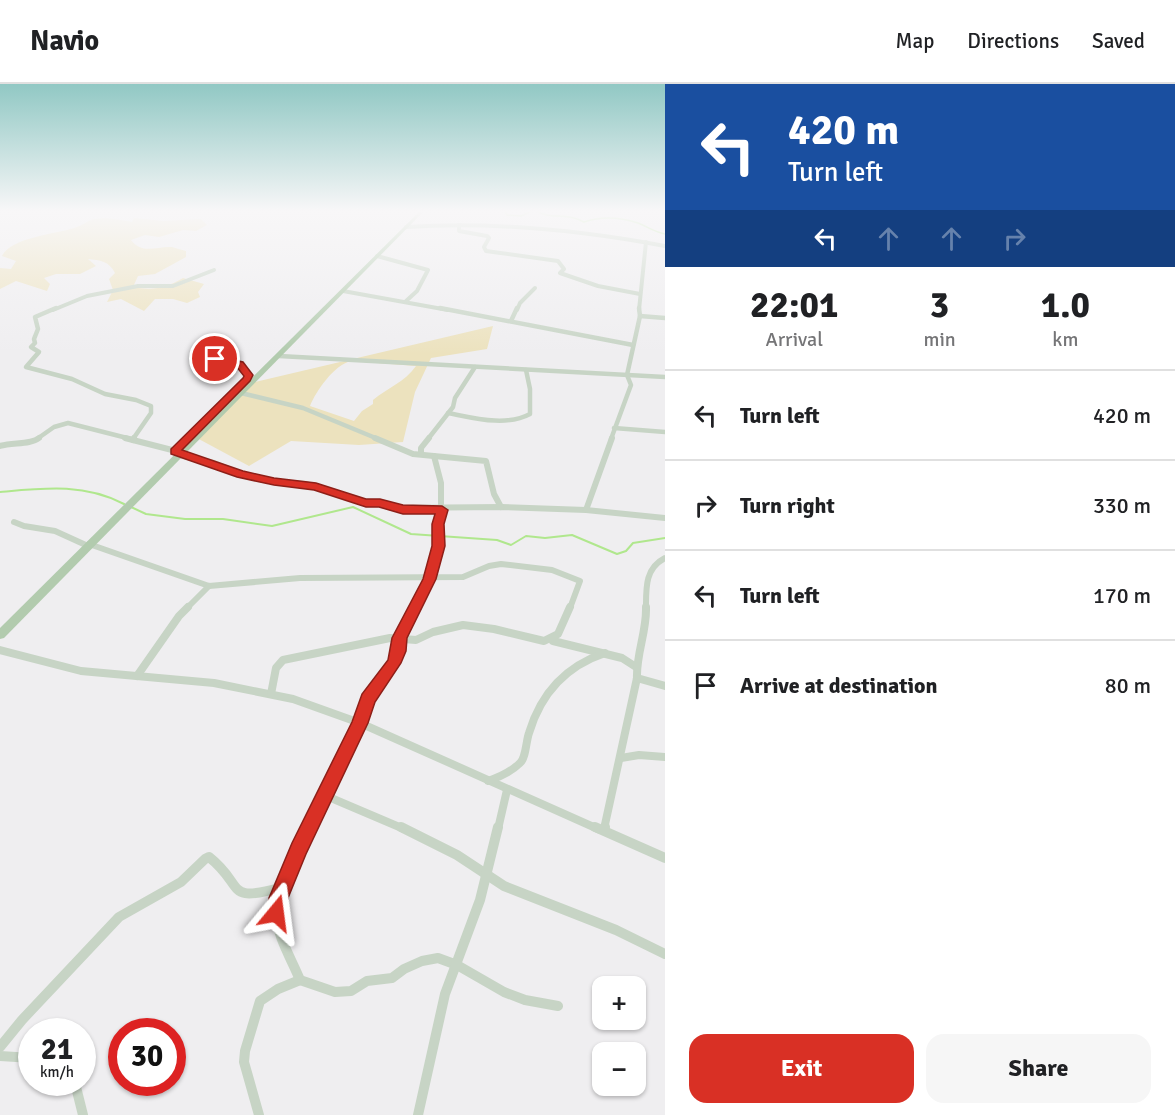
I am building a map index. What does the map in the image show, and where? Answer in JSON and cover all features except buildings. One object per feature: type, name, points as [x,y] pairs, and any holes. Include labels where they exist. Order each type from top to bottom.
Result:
[{"type":"main road","points":[[0,635],[177,453],[279,356],[375,258]]},
{"type":"street","points":[[385,258],[428,270],[417,291],[405,302]]},
{"type":"street","points":[[537,258],[558,261],[564,269],[560,273],[567,276],[598,286],[640,294]]},
{"type":"street","points":[[586,510],[630,385],[627,375],[639,316],[644,258]]},
{"type":"street","points":[[133,440],[151,413],[151,406],[136,400],[105,394],[72,379],[26,367],[39,352],[31,347],[35,343],[34,339],[38,329],[35,317],[87,296],[138,286],[173,286],[214,270]]},
{"type":"street","points":[[511,321],[520,303],[535,288]]},
{"type":"street","points":[[343,291],[633,345]]},
{"type":"street","points":[[639,316],[665,318]]},
{"type":"street","points":[[279,356],[665,377]]},
{"type":"street","points":[[177,453],[249,375],[239,364],[215,359]]},
{"type":"street","points":[[421,454],[421,448],[448,413],[475,367]]},
{"type":"street","points":[[448,413],[503,420],[527,417],[530,414],[530,389],[526,370]]},
{"type":"street","points":[[241,393],[303,408],[413,454],[486,461],[494,494],[501,507]]},
{"type":"street","points":[[0,446],[12,442],[35,441],[54,427],[68,423],[133,440],[241,474],[274,482],[316,486],[366,503],[380,503],[403,510],[501,507],[586,510],[665,518]]},
{"type":"street","points":[[614,428],[665,432]]},
{"type":"street","points":[[300,980],[286,949],[276,913],[283,887],[324,795],[360,723],[368,699],[394,663],[399,651],[400,638],[429,579],[438,546],[438,524],[441,510],[439,498],[443,482],[434,456]]},
{"type":"street","points":[[14,522],[31,528],[44,528],[75,538],[89,545],[209,586],[300,578],[429,579],[474,575],[494,565],[544,568],[577,577],[580,581],[570,601],[560,634],[553,641]]},
{"type":"street","points":[[604,830],[637,678],[638,651],[646,627],[645,602],[652,565],[665,558]]},
{"type":"street","points":[[137,676],[179,616],[209,586]]},
{"type":"street","points":[[271,694],[276,668],[283,660],[390,638],[422,639],[433,632],[463,625],[494,629],[605,653],[622,658],[636,667]]},
{"type":"street","points":[[0,650],[81,671],[214,682],[271,694],[326,710],[665,858]]},
{"type":"street","points":[[488,781],[504,776],[522,762],[529,729],[556,681],[588,657],[605,653]]},
{"type":"street","points":[[637,678],[665,686]]},
{"type":"street","points":[[621,758],[639,755],[665,757]]},
{"type":"street","points":[[418,1115],[445,994],[474,918],[507,790]]},
{"type":"street","points":[[324,795],[395,824],[457,855],[504,886],[616,930],[665,954]]},
{"type":"street","points":[[0,1047],[22,1020],[119,916],[180,883],[209,856],[216,861],[239,892],[247,895],[283,887]]},
{"type":"street","points":[[259,1115],[244,1062],[260,1001],[278,989],[300,980],[335,992],[351,991],[375,979],[392,978],[404,969],[438,957],[457,965],[504,992],[525,1000],[558,1006]]},
{"type":"street","points":[[0,1056],[18,1057]]},
{"type":"street","points":[[78,1096],[83,1115]]},
{"type":"shaded area","points":[[8,258],[184,258],[155,274],[138,276],[133,287],[159,288],[183,278],[204,284],[198,292],[200,297],[187,303],[173,299],[155,299],[144,311],[121,299],[107,302],[113,290],[109,279],[115,273],[110,266],[96,260],[88,259],[96,266],[80,274],[56,274],[44,278],[50,284],[47,291],[16,281],[0,289],[0,268],[11,269],[16,261]]},
{"type":"shaded area","points":[[493,326],[487,349],[431,358],[415,392],[403,442],[359,445],[291,441],[249,466],[195,437],[247,384]],"holes":[[[351,361],[416,366],[401,381],[373,400],[373,404],[362,411],[354,421],[310,406],[321,386],[345,363]]]},
{"type":"waterway","points":[[0,492],[79,490],[109,497],[124,504]]},
{"type":"waterway","points":[[131,507],[146,514],[185,519],[223,519],[272,526],[353,507],[411,534],[497,540],[511,545],[526,536],[545,538],[572,535],[617,554],[626,551],[633,543],[665,538]]},
{"type":"route","points":[[215,359],[239,364],[249,375],[175,452],[241,474],[274,482],[316,486],[366,503],[380,503],[403,510],[423,508],[442,510],[438,524],[438,546],[429,579],[400,638],[399,651],[394,663],[368,699],[360,723],[298,849],[279,898],[276,913]]}]
